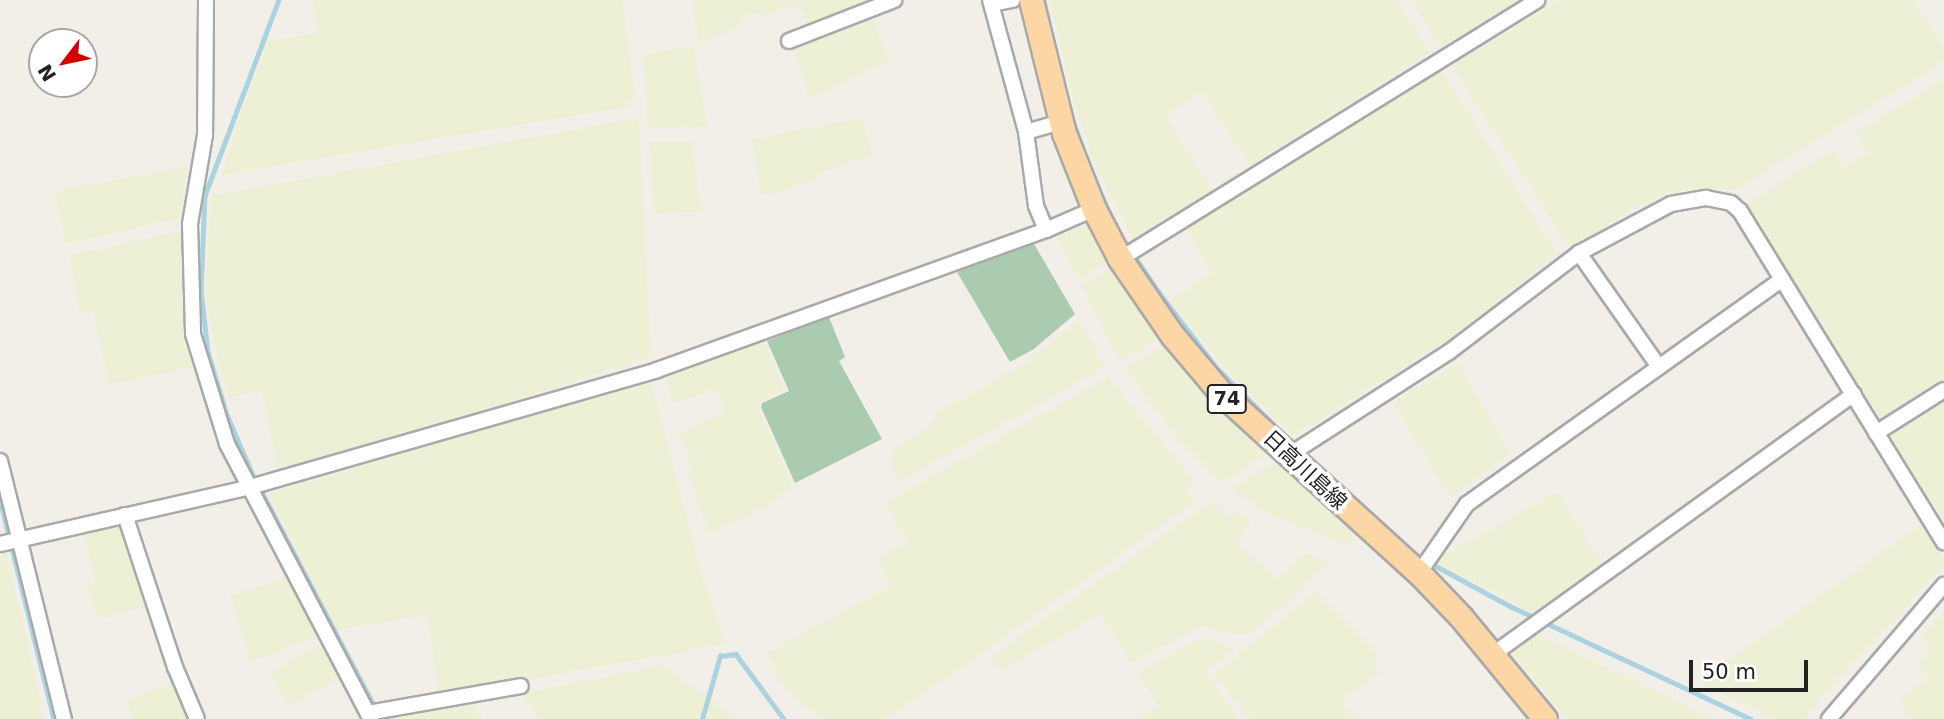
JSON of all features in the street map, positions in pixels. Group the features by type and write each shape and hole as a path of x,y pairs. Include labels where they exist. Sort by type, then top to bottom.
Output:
{"main road":[{"name":"日高川島線","path":"1031,0 1061,122 1094,209 1120,259 1173,336 1205,374 1289,455 1419,573 1545,719"}],"street":[{"path":"206,0 205,135 190,224 193,334 227,444 370,716 521,686"},
{"path":"789,41 894,0"},
{"path":"1013,0 991,2 1026,132 1036,206 1046,230"},
{"path":"1120,259 1537,0"},
{"path":"1026,132 1061,122"},
{"path":"1289,455 1448,352 1579,253 1671,204 1706,198 1731,203 1740,211 1944,542"},
{"path":"0,544 250,487 657,370 1046,230 1094,209"},
{"path":"1579,253 1659,367"},
{"path":"1419,573 1467,504 1782,279"},
{"path":"1876,433 1944,390"},
{"path":"1492,655 1854,394"},
{"path":"0,461 64,719"},
{"path":"125,515 175,667 197,719"},
{"path":"1829,719 1944,585"}],"green space":[{"path":"312,0 622,0 635,96 625,107 222,175 235,130 268,41 319,33"},
{"path":"692,0 795,0 797,4 762,16 760,12 740,18 742,25 699,44"},
{"path":"797,0 871,0 873,5 809,28"},
{"path":"1050,0 1397,0 1430,53 1250,166 1202,91 1165,115 1212,190 1133,239 1095,164 1072,94"},
{"path":"1411,0 1518,0 1441,47"},
{"path":"1559,0 1914,0 1944,48 1944,61 1735,190 1700,189 1668,193 1633,209 1570,248 1452,66"},
{"path":"872,14 888,61 810,100 792,44"},
{"path":"693,46 708,127 648,128 643,55"},
{"path":"1439,66 1557,254 1455,335 1293,436 1228,372 1170,300 1212,273 1185,228"},
{"path":"1944,79 1944,380 1881,420 1747,204 1833,149 1844,168 1868,154 1857,133"},
{"path":"639,118 651,356 477,413 281,470 277,466 262,391 230,397 219,365 205,293 211,196"},
{"path":"862,118 872,155 823,172 816,179 761,196 751,139"},
{"path":"649,141 692,142 701,212 654,213"},
{"path":"187,167 180,218 65,244 55,191"},
{"path":"1083,226 1089,227 1108,261 1080,280 1055,237"},
{"path":"183,231 185,325 194,367 109,384 93,310 80,313 70,255"},
{"path":"1034,244 1075,314 1034,349 1010,362 957,272"},
{"path":"1112,267 1158,336 1157,341 1119,361 1082,285"},
{"path":"829,317 845,357 839,361 882,439 795,483 761,407 762,403 789,391 767,341"},
{"path":"1081,321 1104,368 900,481 891,465 893,449 930,427 937,413 1028,362 1073,324"},
{"path":"763,341 785,390 757,404 792,485 773,503 710,534 687,471 693,469 680,432 726,413 716,389 672,404 667,375"},
{"path":"1164,347 1214,405 1265,452 1264,456 1226,481 1219,480 1177,437 1125,368"},
{"path":"1458,363 1511,453 1450,497 1394,405 1398,399"},
{"path":"1109,377 1193,480 1185,487 1196,501 944,680 884,719 823,719 794,697 777,675 767,653 891,586 877,561 908,541 887,507 888,501"},
{"path":"651,379 700,570 726,644 439,695 427,614 337,630 269,494"},
{"path":"1944,401 1944,521 1890,434"},
{"path":"1275,462 1356,533 1347,545 1267,513 1237,494 1235,487"},
{"path":"1558,492 1604,566 1534,613 1436,563 1440,557"},
{"path":"1212,501 1230,518 1236,512 1251,522 1236,542 1278,580 1306,553 1329,562 1251,634 1228,634 1211,627 1200,627 1130,663 1102,613 1003,669 998,668 991,657"},
{"path":"119,523 146,606 111,617 97,618 87,585 96,582 82,531"},
{"path":"1921,525 1944,560 1944,566 1841,675 1804,719 1777,719 1706,687 1699,681"},
{"path":"7,553 45,719 0,719 0,555"},
{"path":"288,577 317,636 250,662 230,596"},
{"path":"1316,592 1379,655 1372,664 1380,673 1341,701 1356,719 1250,719 1214,675"},
{"path":"1944,611 1944,719 1912,719 1899,699 1928,679 1916,662 1931,651 1921,636"},
{"path":"1535,633 1715,719 1568,719 1510,652"},
{"path":"1212,640 1235,650 1206,671 1238,719 1139,719 1158,705 1137,674 1195,641"},
{"path":"322,644 340,677 288,706 270,673"},
{"path":"662,665 737,719 540,719 520,694"},
{"path":"174,683 190,719 133,719 127,700"},
{"path":"472,703 482,717 480,719 387,719"}],"waterway":[{"path":"279,0 205,196 201,290 208,352 227,415 253,475 381,719"},
{"path":"1044,0 1049,25"},
{"path":"1071,115 1090,169"},
{"path":"1095,181 1118,232 1161,295 1216,367 1285,436"},
{"path":"0,499 54,719"},
{"path":"1412,553 1512,607 1751,719"},
{"path":"702,719 720,656 736,654 784,719"}]}
